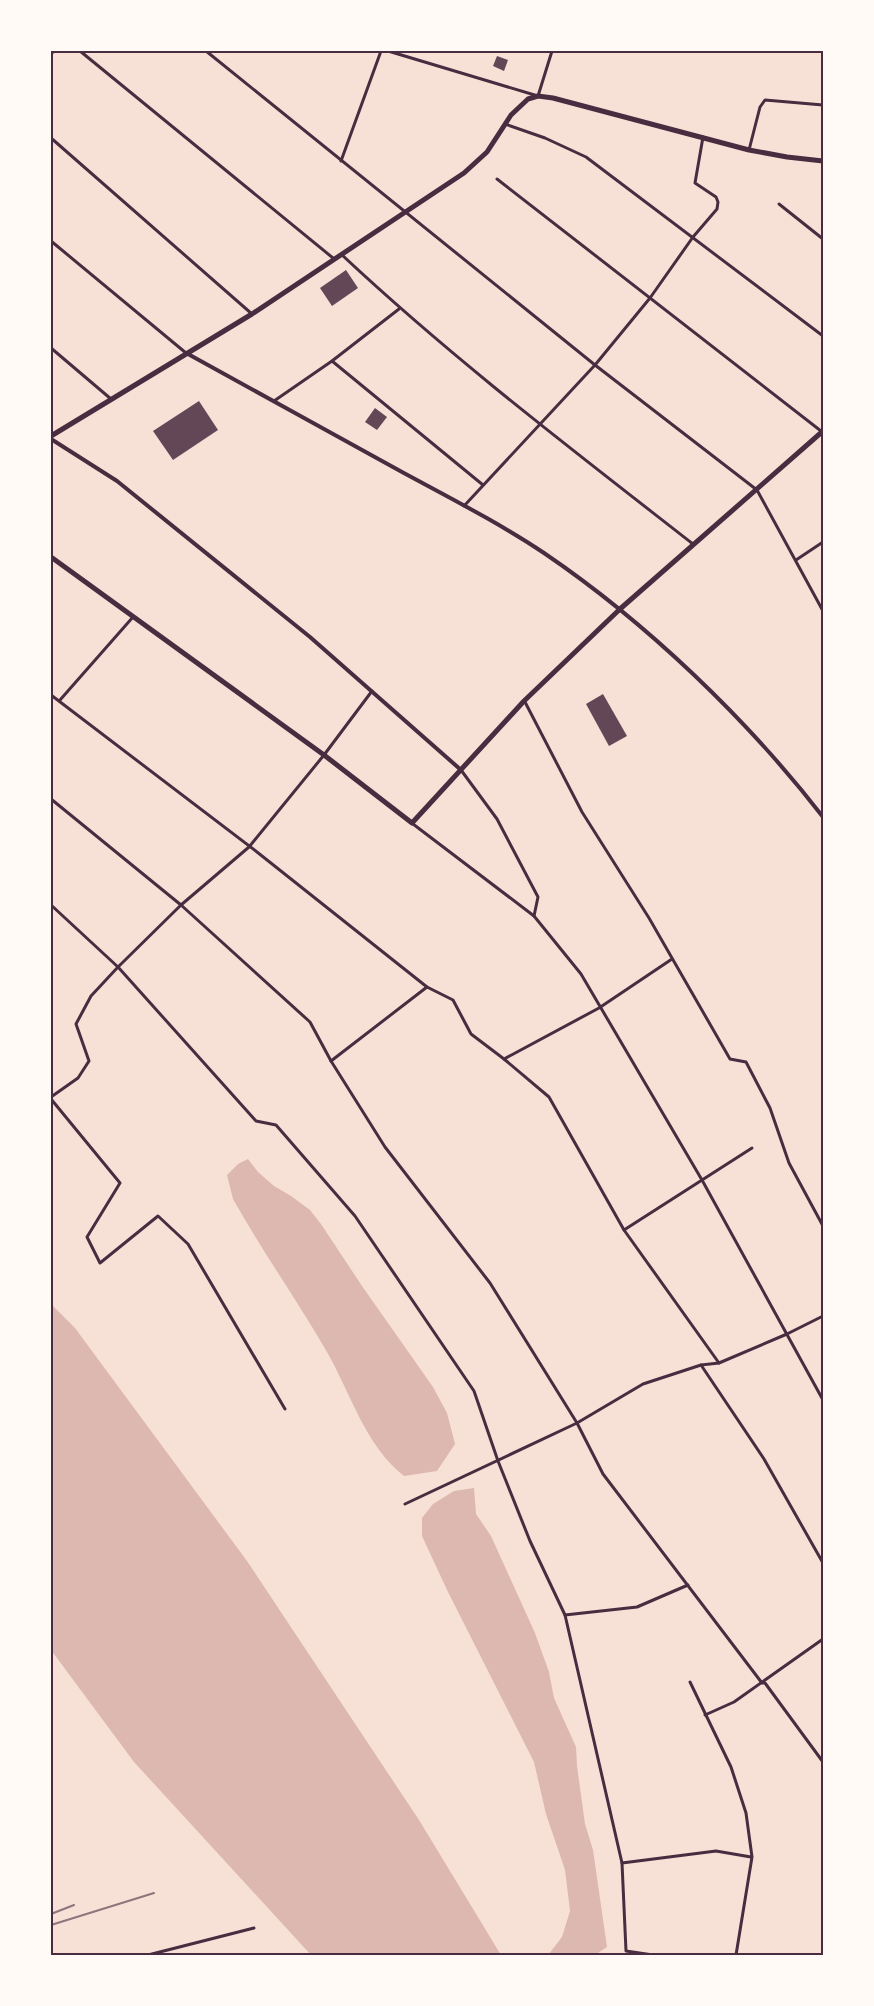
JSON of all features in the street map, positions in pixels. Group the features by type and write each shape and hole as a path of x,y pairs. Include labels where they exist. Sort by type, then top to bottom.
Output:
{"main road":[{"path":"51,438 252,314 464,173 487,152 511,115 528,99 538,96 554,98 749,150 787,157 823,160"},
{"path":"51,557 324,755 412,823 524,701 620,609 695,546 823,432"}],"street":[{"path":"80,51 333,258"},
{"path":"206,51 595,365 758,490 823,610"},
{"path":"341,161 381,51"},
{"path":"388,51 538,96 552,51"},
{"path":"749,150 760,106 765,100 823,105"},
{"path":"505,124 546,138 582,154 823,336"},
{"path":"464,506 595,365 650,298 693,237 717,209 716,197 695,183 703,137"},
{"path":"51,138 252,314"},
{"path":"496,179 823,432"},
{"path":"778,204 823,239"},
{"path":"51,241 188,354 543,552 620,609 721,701 794,780 823,817"},
{"path":"341,254 399,309 695,546"},
{"path":"274,401 332,361 399,309"},
{"path":"51,348 111,399"},
{"path":"332,361 483,485"},
{"path":"51,438 117,481 310,637 461,770 497,819 538,897 534,916"},
{"path":"796,560 823,542"},
{"path":"60,700 134,616"},
{"path":"285,1409 188,1244 158,1216 100,1263 87,1238 120,1183 51,1098 78,1078 88,1061 76,1024 91,996 181,905 249,847 324,755 372,691"},
{"path":"51,695 428,987 453,1000 471,1034 549,1097 624,1230 719,1363"},
{"path":"524,701 582,812 649,918 730,1059 747,1062 770,1108 789,1163 823,1226"},
{"path":"51,799 181,905 310,1022 331,1061 385,1147 490,1283 577,1423 603,1474 762,1683 765,1683 823,1762"},
{"path":"412,823 534,916 580,974 702,1180 823,1400"},
{"path":"51,905 118,967 256,1121 276,1125 355,1216 474,1391 498,1461 530,1541 565,1616 622,1863 626,1951 653,1955"},
{"path":"504,1059 599,1008 672,959"},
{"path":"331,1061 428,987"},
{"path":"624,1230 752,1148"},
{"path":"405,1504 577,1423 643,1384 701,1365 719,1363 823,1316"},
{"path":"701,1365 764,1459 823,1563"},
{"path":"565,1616 637,1607 688,1585"},
{"path":"705,1715 734,1702 823,1639"},
{"path":"690,1682 731,1767 746,1813 752,1857 736,1955"},
{"path":"622,1863 716,1851 752,1857"},
{"path":"148,1955 254,1928"}],"shaded area":[{"path":"248,1159 258,1172 274,1186 310,1210 433,1387 447,1413 455,1444 437,1471 404,1476 390,1463 369,1434 327,1352 233,1199 227,1175 238,1164"},
{"path":"51,1304 75,1328 247,1561 419,1820 501,1955 311,1955 134,1762 51,1650"},
{"path":"474,1488 476,1514 491,1536 535,1633 549,1672 554,1698 576,1747 585,1824 593,1850 607,1947 595,1955 548,1955 562,1937 570,1911 565,1870 546,1814 534,1762 422,1536 422,1518 433,1504 454,1491"}],"building":[{"path":"497,56 508,60 504,71 493,66"},
{"path":"346,270 358,288 332,306 320,288"},
{"path":"199,401 218,430 173,460 153,431"},
{"path":"375,408 387,417 377,430 365,422"},
{"path":"603,694 627,736 609,746 586,704"}],"railway":[{"path":"51,1925 154,1893"},
{"path":"51,1914 74,1905"}]}
